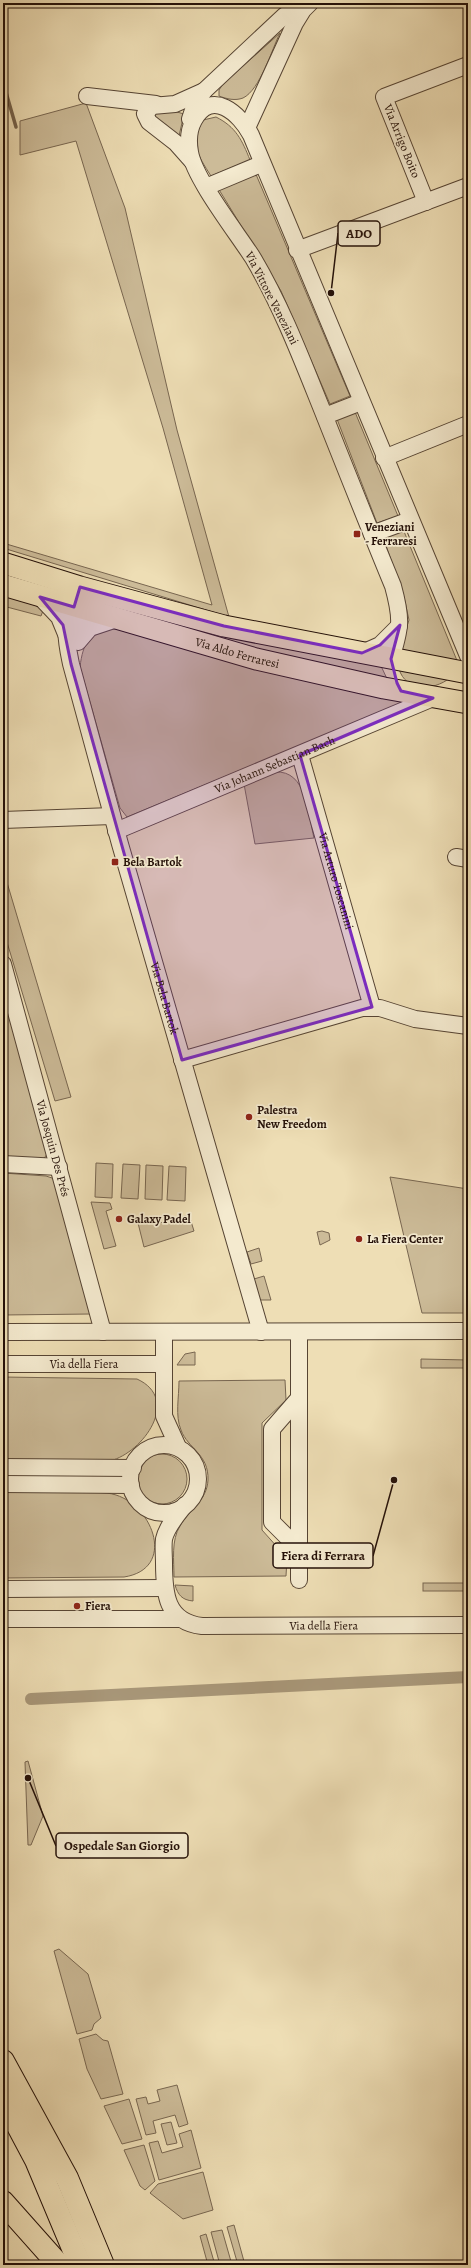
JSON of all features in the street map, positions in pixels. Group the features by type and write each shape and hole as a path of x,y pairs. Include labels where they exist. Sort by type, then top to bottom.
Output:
{"highway":[{"path":"3,2061 67,2178 103,2265"},
{"path":"3,2098 42,2176 80,2265"},
{"path":"3,2202 59,2265"}],"main road":[{"name":"Via Aldo Ferraresi","path":"3,562 77,597 117,619 256,659 401,691"},
{"name":"Via Aldo Ferraresi","path":"3,585 40,597 77,597 393,659"},
{"path":"393,659 466,663"},
{"name":"Via Vittore Veneziani","path":"393,659 394,676 401,691"},
{"path":"433,698 449,689 466,663"},
{"path":"401,691 433,698 468,703"}],"street":[{"path":"190,135 192,112 204,91 284,16 303,3"},
{"path":"247,128 295,23 303,10 310,3"},
{"name":"Via Arrigo Boito","path":"426,202 384,98 468,65"},
{"path":"87,96 156,104 175,104 204,91"},
{"path":"156,104 147,109 146,118 176,143 192,161"},
{"name":"Via Vittore Veneziani","path":"393,659 400,625 400,614 393,586 325,416 293,338 257,266 206,187 192,161 190,135 197,116 204,108 216,105 234,113 247,128 410,520 466,663"},
{"path":"206,187 261,164"},
{"path":"297,250 468,186"},
{"path":"325,416 361,402"},
{"path":"384,458 468,424"},
{"path":"372,534 410,520"},
{"name":"Via Bela Bartok","path":"40,597 59,617 73,636"},
{"name":"Via Bela Bartok","path":"77,597 80,618 73,636 71,664 114,823 261,1332"},
{"path":"73,636 99,624 117,619"},
{"path":"362,653 380,645 400,625"},
{"name":"Via Johann Sebastian Bach","path":"3,820 114,823 300,755 433,698"},
{"name":"Via Arturo Toscanini","path":"300,755 372,1007"},
{"name":"Via Josquin Des Prés","path":"3,964 103,1332"},
{"path":"182,1060 346,1011 372,1007 415,1019 468,1026"},
{"path":"3,1164 59,1167"},
{"path":"3,1332 164,1333 468,1331"},
{"path":"299,1332 299,1580"},
{"path":"164,1333 164,1416 178,1447 191,1459 197,1481 193,1494 172,1521 164,1538 164,1588 170,1606 181,1619"},
{"name":"Via della Fiera","path":"3,1364 164,1364"},
{"path":"299,1398 272,1429 272,1522 299,1549"},
{"path":"147,1450 164,1416"},
{"path":"164,1538 132,1492 131,1485 133,1468 140,1455 147,1450 163,1444 178,1447"},
{"path":"3,1467 133,1468"},
{"path":"3,1484 131,1485"},
{"path":"143,1506 162,1513 179,1509 185,1505"},
{"path":"3,1589 164,1588"},
{"name":"Via della Fiera","path":"3,1619 181,1619 191,1624 202,1626 468,1625"}],"highlighted area":[{"path":"80,587 224,626 362,653 380,645 400,625 391,659 397,683 401,691 433,698 300,755 372,1007 182,1060 71,664 63,625 40,597 74,607"}],"shaded area":[{"path":"280,33 260,78 249,94 243,98 237,99 228,99 219,96 219,90 223,84"},
{"path":"86,103 125,208 177,430 229,617 3,548 3,543 212,605 163,428 76,141 20,155 20,121"},
{"path":"160,107 184,114 179,136 154,117"},
{"path":"216,117 229,125 238,135 250,160 211,176 199,155 196,142 199,128 203,120"},
{"path":"255,172 350,396 330,404 281,291 218,188"},
{"path":"355,412 398,516 377,523 337,419"},
{"path":"403,529 458,663 398,654 409,620 404,597 383,537"},
{"path":"3,595 44,608 41,616 3,606"},
{"path":"102,597 381,666 389,683 163,628"},
{"path":"114,628 401,699 401,704 127,817 120,808 80,667 85,645 89,640 93,636 105,630"},
{"path":"399,669 450,678 436,685 421,687 408,682 403,677"},
{"path":"275,772 286,773 294,778 300,786 307,806 314,838 255,844 244,784"},
{"path":"3,869 71,1097 55,1101 3,929"},
{"path":"3,990 47,1154 43,1160 3,1159"},
{"path":"96,1163 113,1164 112,1198 95,1197"},
{"path":"123,1164 140,1165 138,1199 121,1198"},
{"path":"146,1165 163,1166 162,1200 145,1199"},
{"path":"169,1166 186,1167 185,1201 167,1200"},
{"path":"3,1173 46,1176 55,1179 91,1314 3,1315"},
{"path":"390,1177 468,1189 468,1313 422,1313"},
{"path":"91,1202 110,1203 112,1209 106,1211 116,1246 104,1249"},
{"path":"189,1215 194,1231 144,1247 138,1223 155,1219 156,1224"},
{"path":"322,1231 329,1233 330,1240 320,1245 317,1232"},
{"path":"259,1248 262,1261 251,1264 247,1252"},
{"path":"264,1276 271,1300 260,1300 254,1279"},
{"path":"195,1352 195,1365 177,1365 185,1354"},
{"path":"421,1359 468,1360 468,1368 421,1368"},
{"path":"3,1377 137,1379 150,1388 156,1399 157,1411 153,1424 135,1447 123,1456 110,1461 3,1461"},
{"path":"285,1380 286,1400 262,1423 262,1530 287,1558 286,1576 174,1577 174,1544 177,1532 184,1520 204,1494 208,1480 207,1471 202,1458 184,1437 179,1425 179,1381"},
{"path":"162,1454 171,1456 182,1465 187,1479 185,1488 176,1499 162,1504 153,1502 142,1493 137,1479 139,1470 148,1459"},
{"path":"3,1474 123,1474 123,1480 3,1479"},
{"path":"3,1491 96,1492 116,1495 129,1502 141,1512 149,1524 154,1538 154,1551 150,1562 140,1572 124,1577 3,1578"},
{"path":"423,1583 468,1583 468,1591 423,1591"},
{"path":"175,1585 193,1586 193,1601 181,1596"},
{"path":"28,1761 43,1816 31,1845 28,1845 25,1762"},
{"path":"59,1949 88,1974 101,2018 94,2024 92,2030 77,2034 54,1951"},
{"path":"96,2034 103,2040 108,2041 123,2094 101,2099 87,2069 79,2039"},
{"path":"177,2085 188,2124 179,2127 175,2115 153,2121 156,2133 146,2135 136,2099 146,2097 148,2104 160,2101 157,2090"},
{"path":"129,2099 142,2139 122,2144 104,2106"},
{"path":"171,2122 177,2143 167,2145 161,2124"},
{"path":"191,2130 201,2168 159,2180 149,2143 158,2141 162,2153 183,2147 179,2134"},
{"path":"144,2145 155,2181 145,2190 140,2186 124,2150"},
{"path":"203,2172 213,2210 183,2219 150,2193 158,2184"},
{"path":"234,2225 245,2265 238,2265 227,2227"},
{"path":"222,2230 232,2265 220,2265 211,2232"},
{"path":"206,2234 215,2265 208,2265 200,2236"}],"waterway":[{"path":"3,82 16,127"},
{"path":"31,1699 468,1677"}],"place":[{"name":"ADO","path":"331,293"},
{"name":"Veneziani - Ferraresi","path":"357,534"},
{"name":"Bela Bartok","path":"115,862"},
{"name":"Palestra New Freedom","path":"249,1117"},
{"name":"Galaxy Padel","path":"119,1219"},
{"name":"La Fiera Center","path":"359,1239"},
{"name":"Fiera di Ferrara","path":"394,1480"},
{"name":"Fiera","path":"77,1606"},
{"name":"Ospedale San Giorgio","path":"28,1778"}]}
